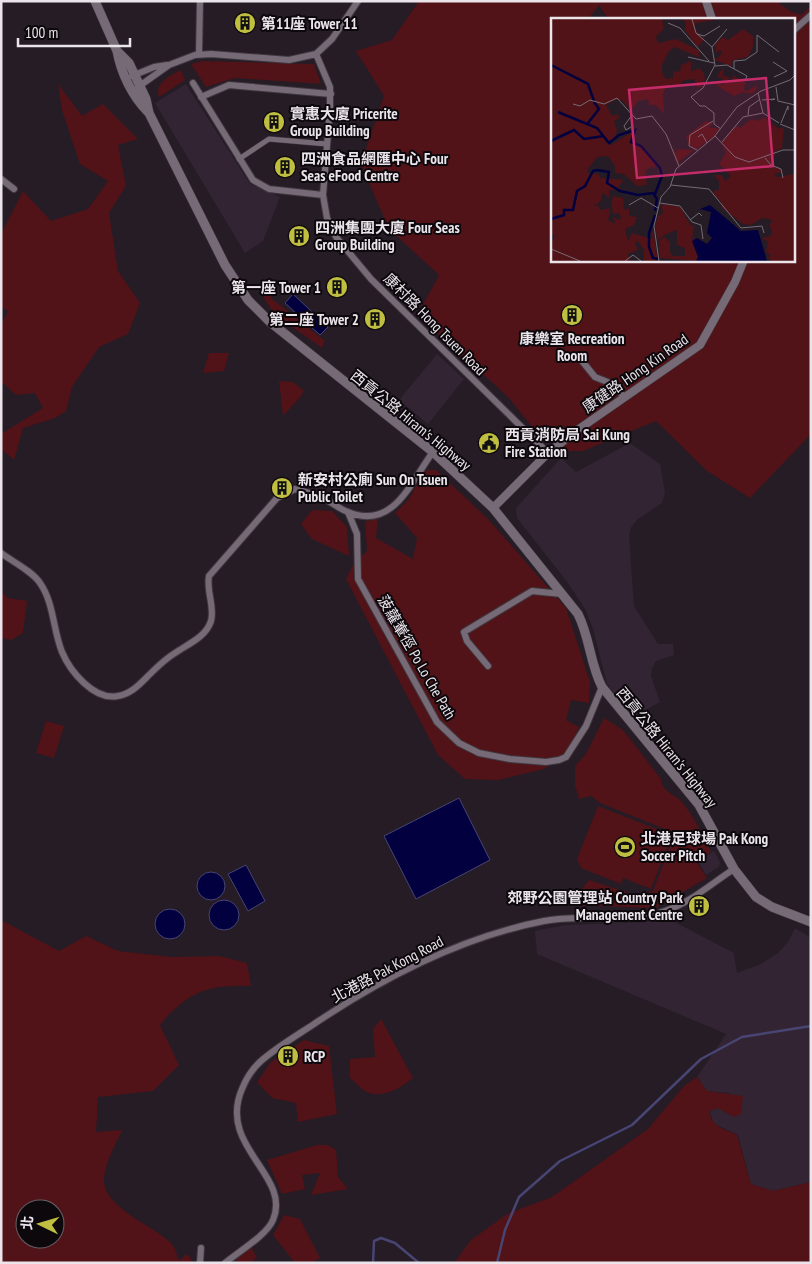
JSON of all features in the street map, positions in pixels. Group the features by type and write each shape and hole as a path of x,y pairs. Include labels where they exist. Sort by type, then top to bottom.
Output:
{"main road":[{"name":"西貢公路 Hiram's Highway","path":"95,1 117,51 128,63 130,77 146,100 149,113 225,265 248,300 277,328 433,452 492,508 578,614 584,627 593,667 602,688 699,805 734,869 756,897 772,907 811,922"}],"street":[{"path":"199,54 200,1"},
{"path":"130,77 154,67 169,65 199,54 290,60 316,54 332,39 358,1"},
{"path":"706,1 712,18"},
{"path":"794,30 811,15"},
{"name":"康村路 Hong Tsuen Road","path":"316,54 328,81 331,94 323,195 328,218 342,246 377,284 548,453"},
{"path":"136,88 169,65"},
{"path":"193,83 253,180 269,189 323,195"},
{"path":"202,97 229,85 331,94"},
{"path":"239,159 269,139 327,144"},
{"path":"1,180 14,190"},
{"name":"康健路 Hong Kin Road","path":"492,508 548,453 576,431 700,345 735,282 744,261"},
{"path":"582,361 595,377 615,385 624,398"},
{"path":"1,553 40,581 48,598 62,653 73,670 85,684 95,691 106,696 117,697 130,692 160,664 199,638 206,630 212,618 207,588 209,576 277,498 295,489 325,499 348,512 365,516 379,514 390,510 400,502 433,452"},
{"name":"菠蘿輋徑 Po Lo Che Path","path":"348,512 357,534 358,579 437,722 459,743 479,752 510,759 546,762 559,760 566,757 586,726 602,688"},
{"path":"488,666 464,636 466,629 483,622 506,605 532,591 562,594"},
{"name":"北港路 Pak Kong Road","path":"225,1263 234,1260 268,1228 276,1210 277,1198 274,1189 244,1143 237,1116 237,1105 243,1087 253,1070 268,1056 355,997 437,955 511,928 551,919 634,916 661,913 677,906 734,869"},
{"path":"200,1263 201,1248"}],"shaded area":[{"path":"419,1 776,1 790,11 801,15 811,6 811,434 750,498 707,471 656,421 583,451 564,451 533,428 510,399 417,316 439,275 389,229 361,164 384,96 356,51 392,40"},
{"path":"203,61 314,64 321,84 235,78 206,87 191,64"},
{"path":"181,70 185,80 159,97 159,88 164,80"},
{"path":"58,84 82,116 103,104 138,139 118,145 126,186 109,213 118,271 140,303 128,334 99,347 72,387 66,411 55,418 23,428 14,460 1,449 1,434 43,408 35,393 16,395 3,383 1,384 1,325 8,311 1,307 1,234 23,191 51,221 88,209 108,181 80,164 62,110"},
{"path":"186,84 250,184 280,197 263,241 245,253 155,103"},
{"path":"272,286 271,298 325,341 322,348 274,314 261,293"},
{"path":"293,294 328,327 320,335 285,303"},
{"path":"209,353 229,353 224,371 203,373"},
{"path":"437,354 464,379 428,424 399,400"},
{"path":"279,381 293,382 303,390 302,395 283,416"},
{"path":"630,443 660,464 665,493 662,503 638,519 631,527 629,536 634,606 658,644 673,644 674,655 656,661 652,668 651,676 660,702 632,718 607,684 593,629 585,609 568,583 517,518 516,508 561,458 576,472"},
{"path":"436,470 488,519 566,608 590,682 589,703 571,700 566,720 579,727 570,749 544,769 498,780 465,779 438,755 346,579 353,565 367,551 365,522 378,518 376,538 413,559 417,538 395,513 409,499 423,472"},
{"path":"312,510 332,511 347,527 349,556 312,539 301,524"},
{"path":"1,591 8,598 27,601 23,633 11,640 1,638"},
{"path":"604,718 623,730 661,779 663,787 681,801 690,812 711,852 696,861 707,878 655,908 569,905 589,880 638,896 653,891 675,833 600,803 591,796 579,799 575,785 575,766 586,754"},
{"path":"46,721 64,726 54,758 36,753"},
{"path":"459,798 490,860 416,899 384,836"},
{"name":"北港足球場 Pak Kong Soccer Pitch","path":"598,806 672,835 651,889 623,878 621,884 581,868 577,859"},
{"path":"714,851 720,862 719,867 706,875 698,861"},
{"path":"246,865 265,901 248,911 228,874"},
{"path":"211,872 221,876 225,886 221,896 211,900 201,896 197,886 201,876"},
{"path":"224,900 235,904 239,915 235,926 224,930 213,926 209,915 213,904"},
{"path":"170,909 180,914 185,924 180,934 170,939 160,934 155,924 160,914"},
{"path":"667,918 734,953 737,973 761,964 778,953 788,942 795,928 811,938 811,1182 773,1191 751,1184 738,1135 713,1123 710,1111 718,1108 734,1117 729,1093 707,1091 697,1077 726,1034 537,954 535,931 565,925 645,922"},
{"path":"1,920 59,951 86,936 118,951 171,957 219,956 247,963 251,986 223,987 200,992 180,1005 160,1025 179,1065 153,1091 98,1097 96,1132 122,1130 105,1171 105,1188 119,1206 171,1243 179,1261 186,1254 191,1258 192,1263 1,1263"},
{"path":"381,1019 413,1078 391,1092 378,1094 365,1091 350,1078 350,1059 375,1057 373,1029"},
{"path":"304,1040 329,1046 337,1114 298,1122 296,1103 272,1098 257,1082 271,1062"},
{"path":"697,1077 707,1091 743,1096 741,1114 734,1117 718,1108 710,1111 710,1116 715,1124 737,1135 751,1184 773,1191 811,1182 811,1263 454,1263 471,1240 507,1214 552,1197 648,1129 684,1086"},
{"path":"317,1145 328,1145 336,1150 338,1177 348,1189 311,1195 320,1173 302,1175 305,1189 282,1194 267,1160"},
{"path":"284,1215 300,1219 320,1258 311,1263 295,1263 273,1235"},
{"path":"250,1244 257,1258 253,1260 255,1263 238,1263 235,1256"}],"waterway":[{"path":"497,1263 505,1230 519,1197 560,1161 632,1125 701,1059 742,1037 811,1026"},
{"path":"373,1263 374,1241 381,1238 395,1243 419,1263"}],"place":[{"name":"第11座 Tower 11","path":"245,23"},
{"name":"實惠大廈 Pricerite Group Building","path":"274,122"},
{"name":"四洲食品網匯中心 Four Seas eFood Centre","path":"285,167"},
{"name":"四洲集團大廈 Four Seas Group Building","path":"299,236"},
{"name":"第一座 Tower 1","path":"337,287"},
{"name":"康樂室 Recreation Room","path":"572,315"},
{"name":"第二座 Tower 2","path":"375,319"},
{"name":"西貢消防局 Sai Kung Fire Station","path":"489,443"},
{"name":"新安村公廁 Sun On Tsuen Public Toilet","path":"282,488"},
{"name":"北港足球場 Pak Kong Soccer Pitch","path":"625,847"},
{"name":"郊野公園管理站 Country Park Management Centre","path":"699,906"},
{"name":"RCP","path":"288,1056"}]}
